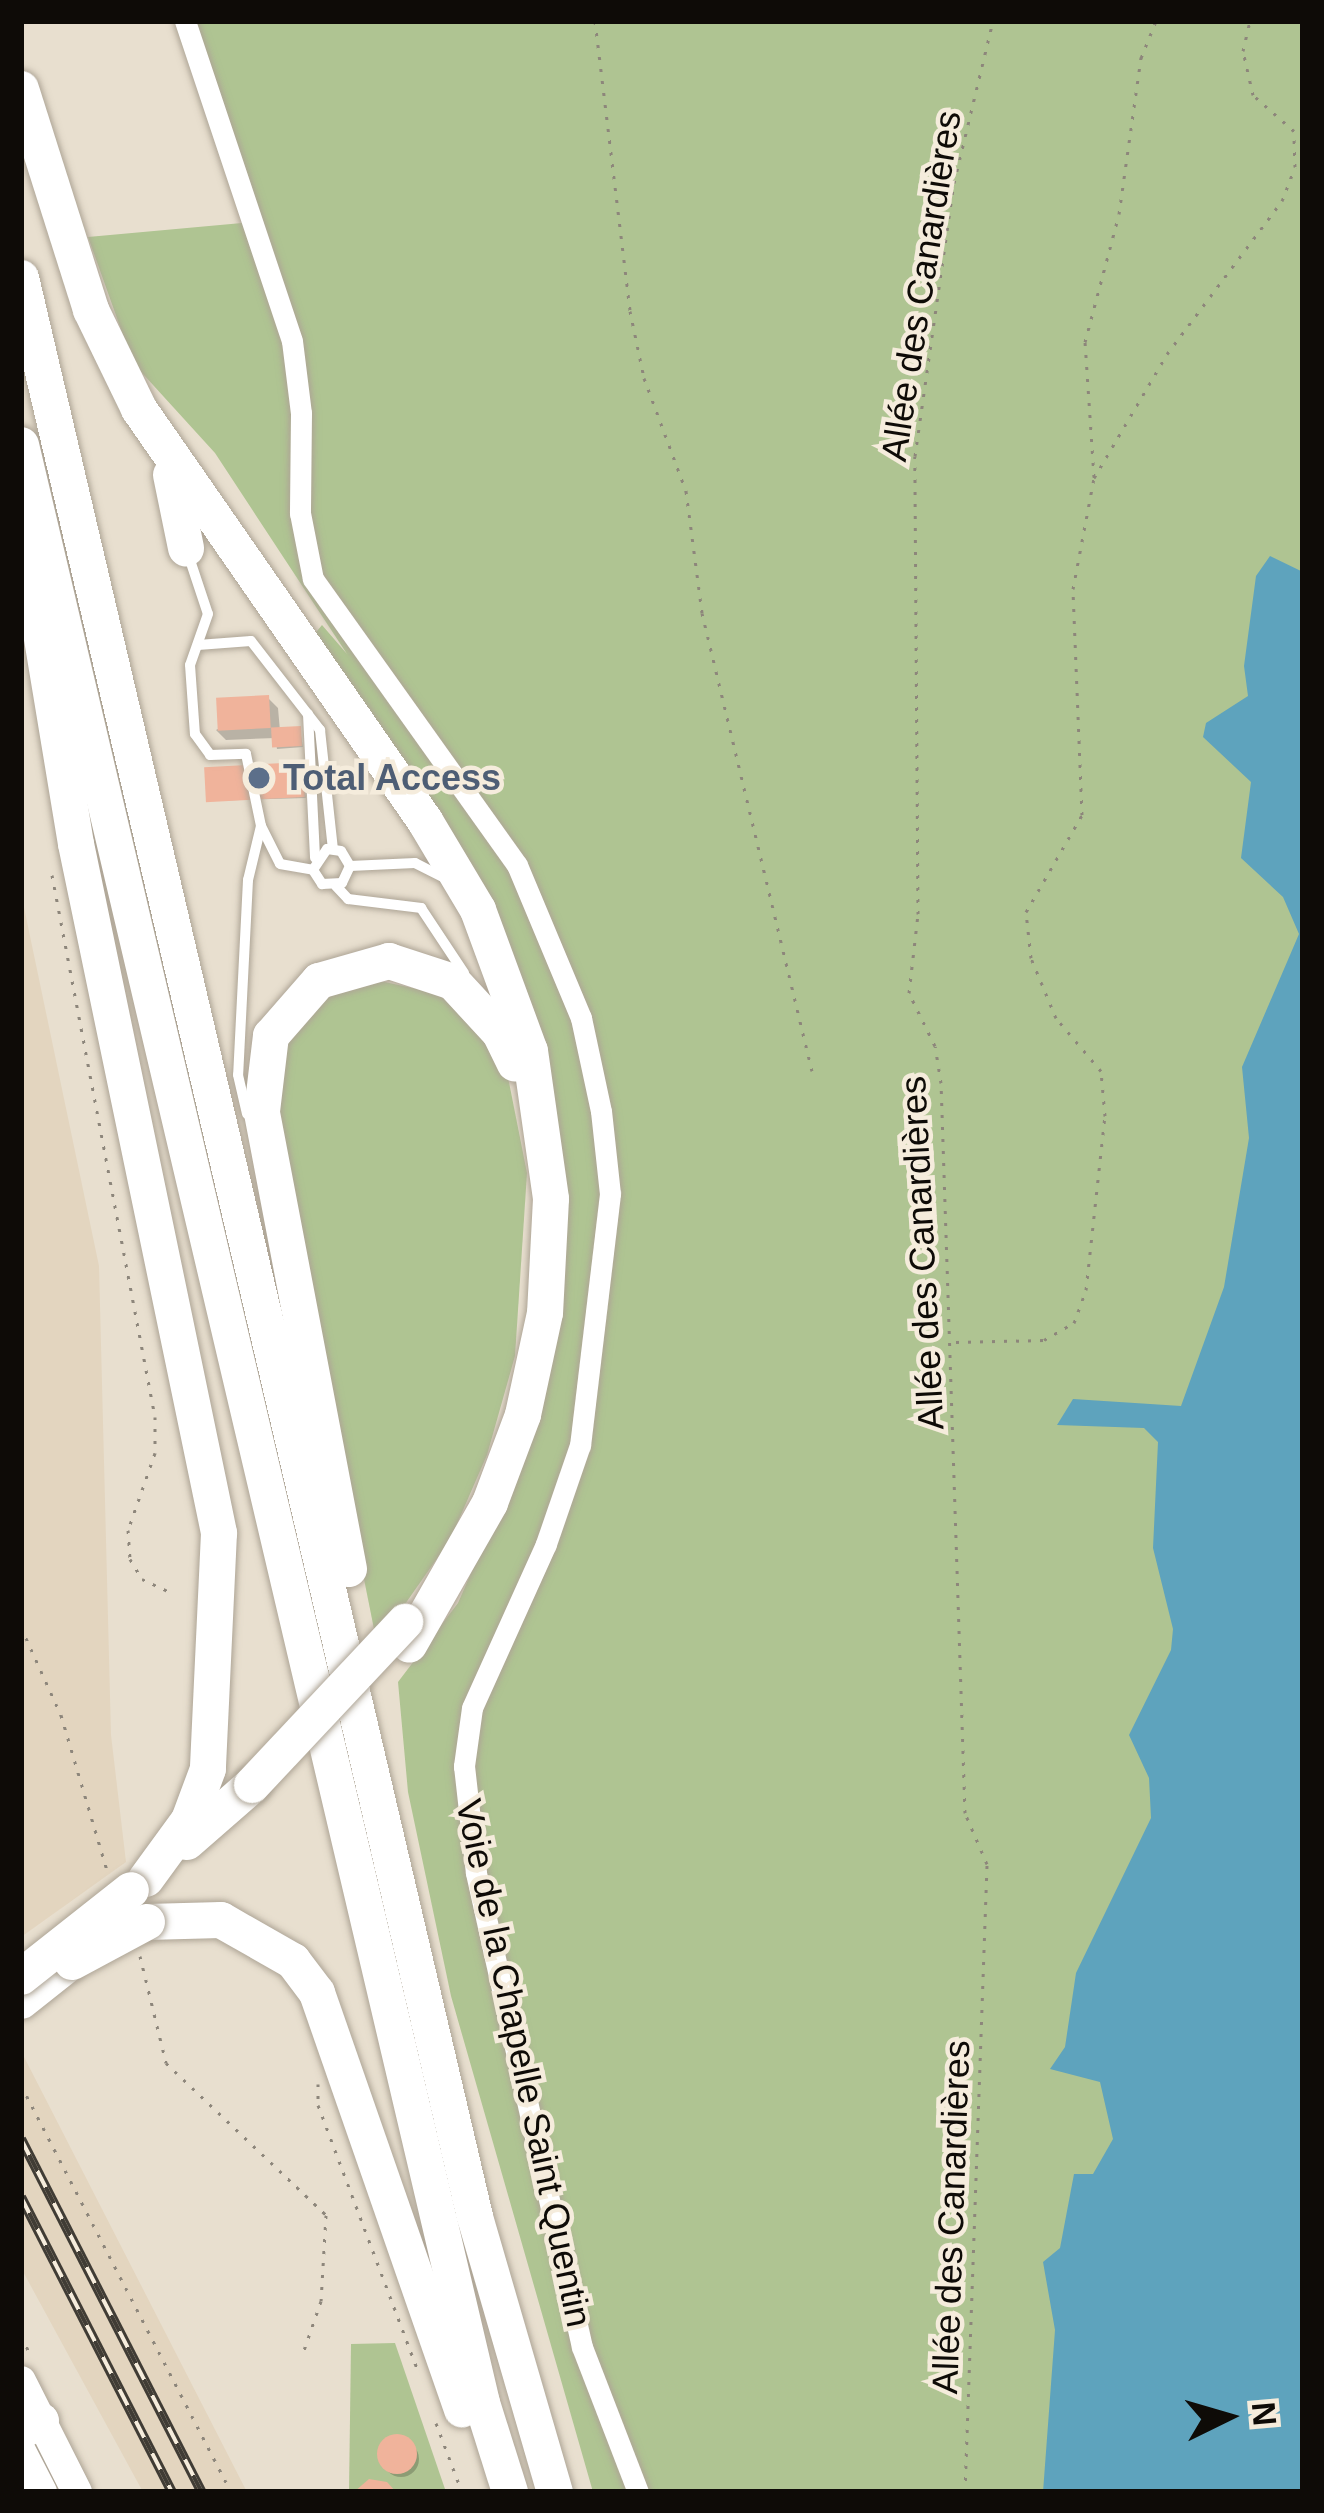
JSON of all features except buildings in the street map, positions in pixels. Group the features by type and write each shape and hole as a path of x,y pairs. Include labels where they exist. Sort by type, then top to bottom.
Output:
{"main road":[{"path":"21,89 91,310 165,450 425,821 478,910 530,1051 543,1115 551,1199 545,1313 523,1415 490,1503 407,1634 254,1795 21,2001"},
{"path":"21,278 475,2217 555,2492"},
{"path":"21,445 482,2403 510,2492"},
{"path":"165,450 186,548"},
{"path":"21,1977 135,1905 189,1820 208,1769 219,1533 27,571 23,548 38,517"},
{"path":"345,1654 358,1617 291,1265 261,1074 271,1036 291,1005 352,965 388,962 429,969 476,1001 516,1066 531,1134 529,1306 508,1407 480,1490 407,1634"},
{"path":"135,1905 221,1920 293,1961 317,1993 491,2492"},
{"path":"21,2381 26,2427 42,2492"},
{"path":"26,2427 77,2492"}],"street":[{"name":"Voie de la Chapelle Saint Quentin","path":"185,21 292,341 302,413 300,513 313,579 517,865 581,1018 601,1111 610,1194 580,1444 546,1544 472,1708 464,1766 476,1873 582,2347 638,2492"}],"lane":[{"path":"186,548 208,614 190,665 195,734 210,755 247,754 261,826 280,864 314,865 333,849"},
{"path":"198,645 251,641 308,711 325,746 333,849 350,866 415,862 438,872 478,910"},
{"path":"308,711 314,865 322,884 336,886 348,899 421,908 476,1001"},
{"path":"261,826 248,880 238,1075 264,1192 291,1265"},
{"path":"336,886 350,866"}],"path":[{"path":"595,21 630,311 644,379 686,491 702,613 812,1071"},
{"name":"Allée des Canardières","path":"965,2492 987,1864 965,1813 954,1342 941,1082 934,1046 909,993 918,914 915,456 954,183 994,21"},
{"path":"954,1342 1044,1340 1074,1323 1086,1290 1105,1116 1101,1071 1056,1018 1031,958 1025,912 1082,815 1072,589 1094,478 1085,342 1119,214 1141,58 1156,21"},
{"path":"1094,478 1167,353 1282,201 1295,167 1294,131 1253,95 1243,51 1250,21"},
{"path":"49,853 155,1418 155,1453 128,1529 130,1559 142,1580 170,1592"},
{"path":"21,1628 61,1715 135,1905 166,2063 326,2215 321,2300 303,2353"},
{"path":"328,2067 318,2105 423,2386"},
{"path":"21,2085 231,2492"},
{"path":"430,2407 462,2492"}],"shaded area":[{"path":"21,893 99,1266 111,1735 126,1862 21,1937"},
{"path":"21,2051 247,2492 143,2492 21,2268"}],"green space":[{"path":"182,21 1303,21 1303,2492 593,2492 451,1996 408,1792 398,1682 458,1603 538,1420 530,1024 308,642 322,625 347,654 215,453 133,363 88,237 253,222"},
{"path":"376,980 435,993 473,1018 504,1057 527,1173 515,1356 487,1455 450,1540 377,1644 273,1125 290,1032 320,1000"},
{"path":"395,2343 446,2492 349,2492 351,2344"}],"water":[{"path":"1270,556 1303,572 1303,2492 1043,2492 1055,2330 1043,2262 1060,2248 1074,2174 1093,2174 1113,2139 1100,2082 1050,2069 1065,2047 1076,1973 1151,1818 1149,1778 1129,1735 1171,1650 1173,1629 1153,1548 1158,1442 1144,1428 1057,1425 1073,1399 1181,1406 1224,1287 1249,1138 1242,1067 1299,934 1283,897 1241,858 1251,782 1203,737 1206,723 1248,696 1244,666 1256,576"}],"railway":[{"path":"21,2139 202,2492"},
{"path":"21,2197 172,2492"}],"place":[{"name":"Total Access","path":"259,778"}]}
